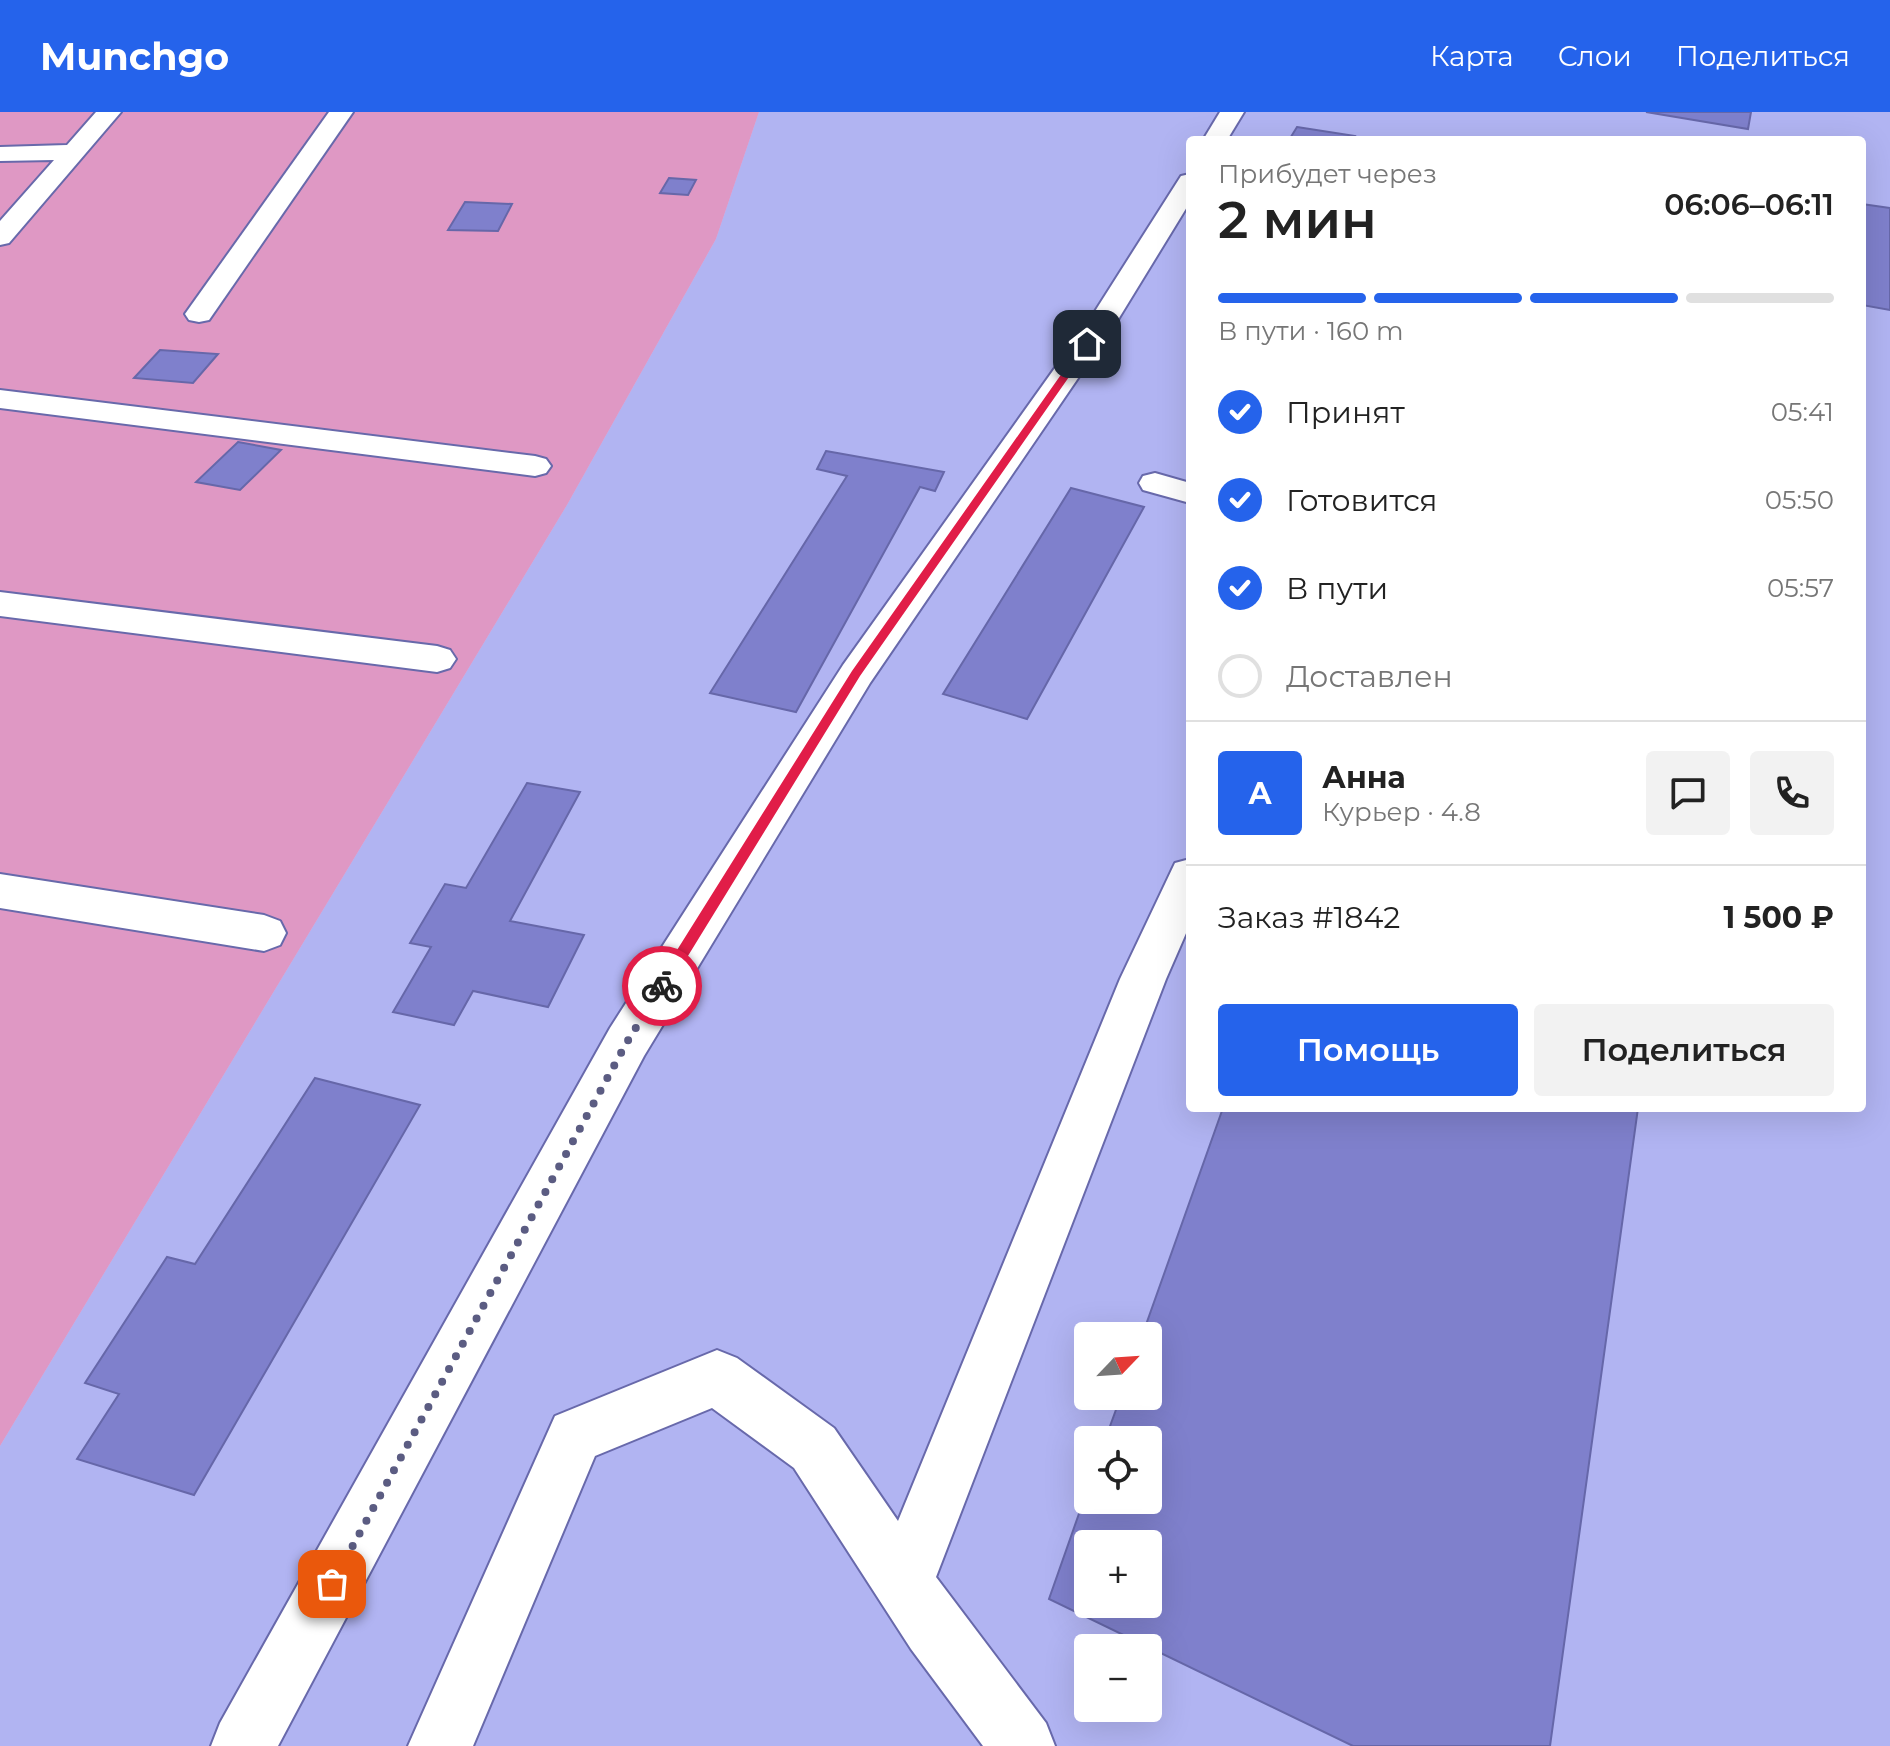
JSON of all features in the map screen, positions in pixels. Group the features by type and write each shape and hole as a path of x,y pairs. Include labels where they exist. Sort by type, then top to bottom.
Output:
{"street":[{"path":"0,237 109,112"},
{"path":"199,314 341,112"},
{"path":"1217,136 1232,112"},
{"path":"0,154 73,152"},
{"path":"243,1746 627,1042 856,674 1105,318 1186,187"},
{"path":"0,399 535,466"},
{"path":"1155,483 1186,492"},
{"path":"0,604 437,659"},
{"path":"903,1583 1143,979 1186,884"},
{"path":"0,891 264,933"},
{"path":"440,1746 575,1436 717,1378 814,1448 903,1583 1023,1746"}],"shaded area":[{"path":"0,112 759,112 716,239 567,505 0,1446"},
{"path":"759,112 1890,112 1890,1746 0,1746 0,1446 567,505 716,239"}],"building":[{"path":"1646,112 1751,112 1748,129"},
{"path":"1297,127 1355,136 1291,136"},
{"path":"669,178 696,180 688,195 660,193"},
{"path":"465,202 512,204 498,231 448,230"},
{"path":"1866,205 1890,208 1890,310 1866,306"},
{"path":"160,350 218,354 193,383 134,378"},
{"path":"238,442 281,450 240,490 196,482"},
{"path":"826,451 944,472 935,491 920,487 796,712 710,693 847,476 817,469"},
{"path":"1071,488 1144,507 1027,719 943,694"},
{"path":"527,783 580,792 510,921 584,935 548,1007 473,991 454,1025 393,1012 431,947 410,943 445,884 466,888"},
{"path":"315,1078 420,1105 194,1495 77,1459 119,1394 85,1383 167,1257 195,1264"},
{"path":"1222,1112 1637,1112 1550,1746 1353,1746 1162,1654 1162,1634 1121,1634 1088,1618 1162,1618 1162,1530 1074,1530 1074,1611 1049,1599 1079,1514 1162,1514 1162,1426 1110,1426 1116,1410 1162,1410 1162,1322 1147,1322"}],"way so far":[{"path":"332,1584 627,1042 662,986"}],"route":[{"path":"662,986 856,674 1087,344"}]}
